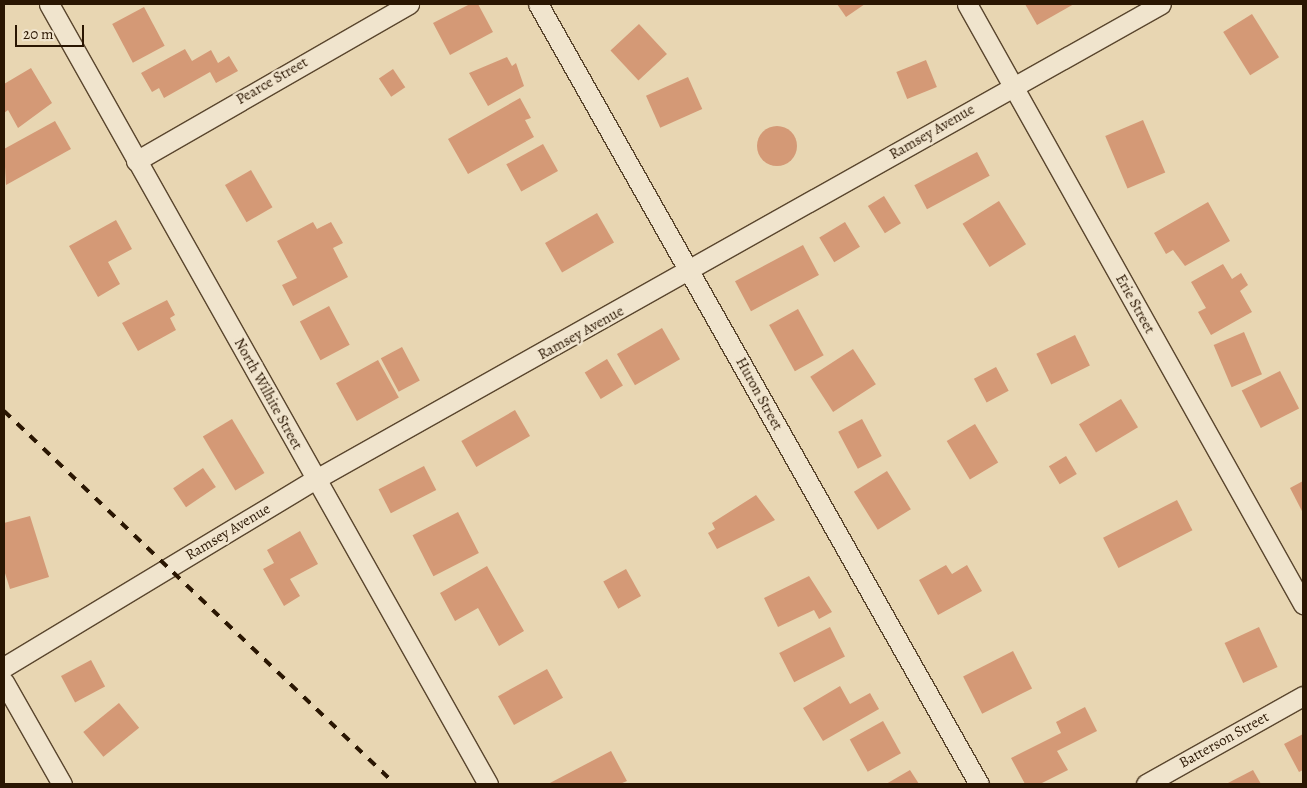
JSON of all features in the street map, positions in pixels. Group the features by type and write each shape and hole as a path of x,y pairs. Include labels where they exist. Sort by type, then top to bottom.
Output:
{"street":[{"name":"North Wilhite Street","path":"49,4 488,784"},
{"name":"Pearce Street","path":"136,161 409,4"},
{"name":"Huron Street","path":"538,4 979,784"},
{"name":"Erie Street","path":"967,4 1303,604"},
{"name":"Ramsey Avenue","path":"4,667 316,479 691,272 1013,86 1161,4"},
{"path":"4,682 62,784"},
{"name":"Batterson Street","path":"1146,784 1303,696"}],"building":[{"path":"470,4 478,4 493,32 450,55 433,23"},
{"path":"837,4 865,4 846,17"},
{"path":"1025,4 1074,4 1037,25"},
{"path":"144,7 165,46 133,63 112,24"},
{"path":"1252,14 1279,57 1250,75 1223,32"},
{"path":"639,24 667,54 638,81 610,51"},
{"path":"185,49 192,61 211,50 218,63 229,56 238,71 216,83 210,72 164,98 159,88 152,92 141,73"},
{"path":"507,57 512,66 516,63 524,86 488,106 469,73"},
{"path":"926,60 937,87 907,99 896,72"},
{"path":"31,68 52,103 18,128 8,110 4,113 4,84"},
{"path":"393,69 405,87 391,97 379,79"},
{"path":"688,77 702,109 660,128 646,96"},
{"path":"520,98 531,118 525,120 534,137 468,174 448,139"},
{"path":"1143,120 1165,172 1128,188 1105,136"},
{"path":"55,121 71,149 6,185 4,149"},
{"path":"781,126 788,129 794,135 797,146 796,154 788,163 781,166 773,166 766,163 758,154 757,142 760,135 769,127"},
{"path":"543,144 558,171 521,191 506,164"},
{"path":"977,152 990,176 927,209 914,185"},
{"path":"251,170 272,207 247,222 225,185"},
{"path":"884,196 901,223 885,233 868,206"},
{"path":"999,201 1026,244 990,267 963,224"},
{"path":"1208,202 1230,241 1185,266 1173,250 1166,254 1154,233"},
{"path":"597,213 614,242 562,272 545,243"},
{"path":"116,220 132,249 108,262 120,284 98,297 69,246"},
{"path":"313,222 317,229 331,222 343,243 333,248 348,277 293,306 282,285 297,278 277,241"},
{"path":"845,222 860,247 834,262 819,237"},
{"path":"803,245 819,275 751,311 735,281"},
{"path":"1223,264 1232,279 1241,273 1248,285 1240,291 1252,312 1211,335 1198,312 1206,308 1191,282"},
{"path":"167,300 175,315 170,318 176,330 138,351 122,323"},
{"path":"329,306 350,345 321,360 300,321"},
{"path":"798,309 824,355 795,371 769,325"},
{"path":"662,328 680,359 635,385 617,354"},
{"path":"1244,332 1262,374 1232,387 1214,345"},
{"path":"1075,335 1090,366 1051,384 1036,354"},
{"path":"402,347 420,381 399,392 381,358"},
{"path":"853,349 876,384 833,412 810,377"},
{"path":"607,359 623,386 601,399 585,372"},
{"path":"378,360 399,398 357,421 336,383"},
{"path":"996,367 1009,391 987,403 974,379"},
{"path":"1280,371 1299,408 1261,428 1242,391"},
{"path":"1121,399 1138,427 1096,453 1079,424"},
{"path":"515,410 530,436 476,467 461,441"},
{"path":"232,419 264,473 235,491 203,437"},
{"path":"862,419 882,456 858,469 838,432"},
{"path":"975,424 998,463 970,480 947,441"},
{"path":"1066,456 1077,474 1060,484 1049,466"},
{"path":"424,466 436,490 391,513 379,489"},
{"path":"203,468 216,487 186,507 173,488"},
{"path":"887,471 911,509 878,530 854,492"},
{"path":"1303,481 1303,513 1290,488"},
{"path":"756,495 775,520 717,549 708,533 715,529 712,523"},
{"path":"1177,500 1192,530 1118,568 1103,538"},
{"path":"458,512 479,553 433,576 413,535"},
{"path":"30,516 49,577 10,589 4,570 4,523"},
{"path":"300,531 318,564 290,579 300,596 284,606 263,569 274,563 267,550"},
{"path":"946,565 952,574 967,565 982,591 938,615 919,580"},
{"path":"487,566 524,631 499,646 478,608 455,621 440,593"},
{"path":"626,569 641,596 618,609 603,582"},
{"path":"809,576 832,612 819,619 814,610 778,627 764,598"},
{"path":"830,627 845,656 794,682 779,653"},
{"path":"1259,627 1278,667 1243,683 1225,643"},
{"path":"1013,651 1032,688 982,714 963,676"},
{"path":"91,660 105,686 75,702 61,676"},
{"path":"547,669 563,698 514,725 498,696"},
{"path":"840,686 850,704 870,693 879,709 823,741 803,708"},
{"path":"119,703 139,728 103,757 83,732"},
{"path":"1085,707 1097,731 1057,751 1068,770 1040,784 1025,784 1011,758 1061,733 1056,722"},
{"path":"883,721 901,753 868,772 850,739"},
{"path":"1303,734 1303,770 1299,772 1284,744"},
{"path":"611,751 627,781 620,784 548,784"},
{"path":"910,770 919,784 886,784"},
{"path":"1253,770 1261,784 1226,784"}],"railway":[{"path":"4,411 395,784"}]}
